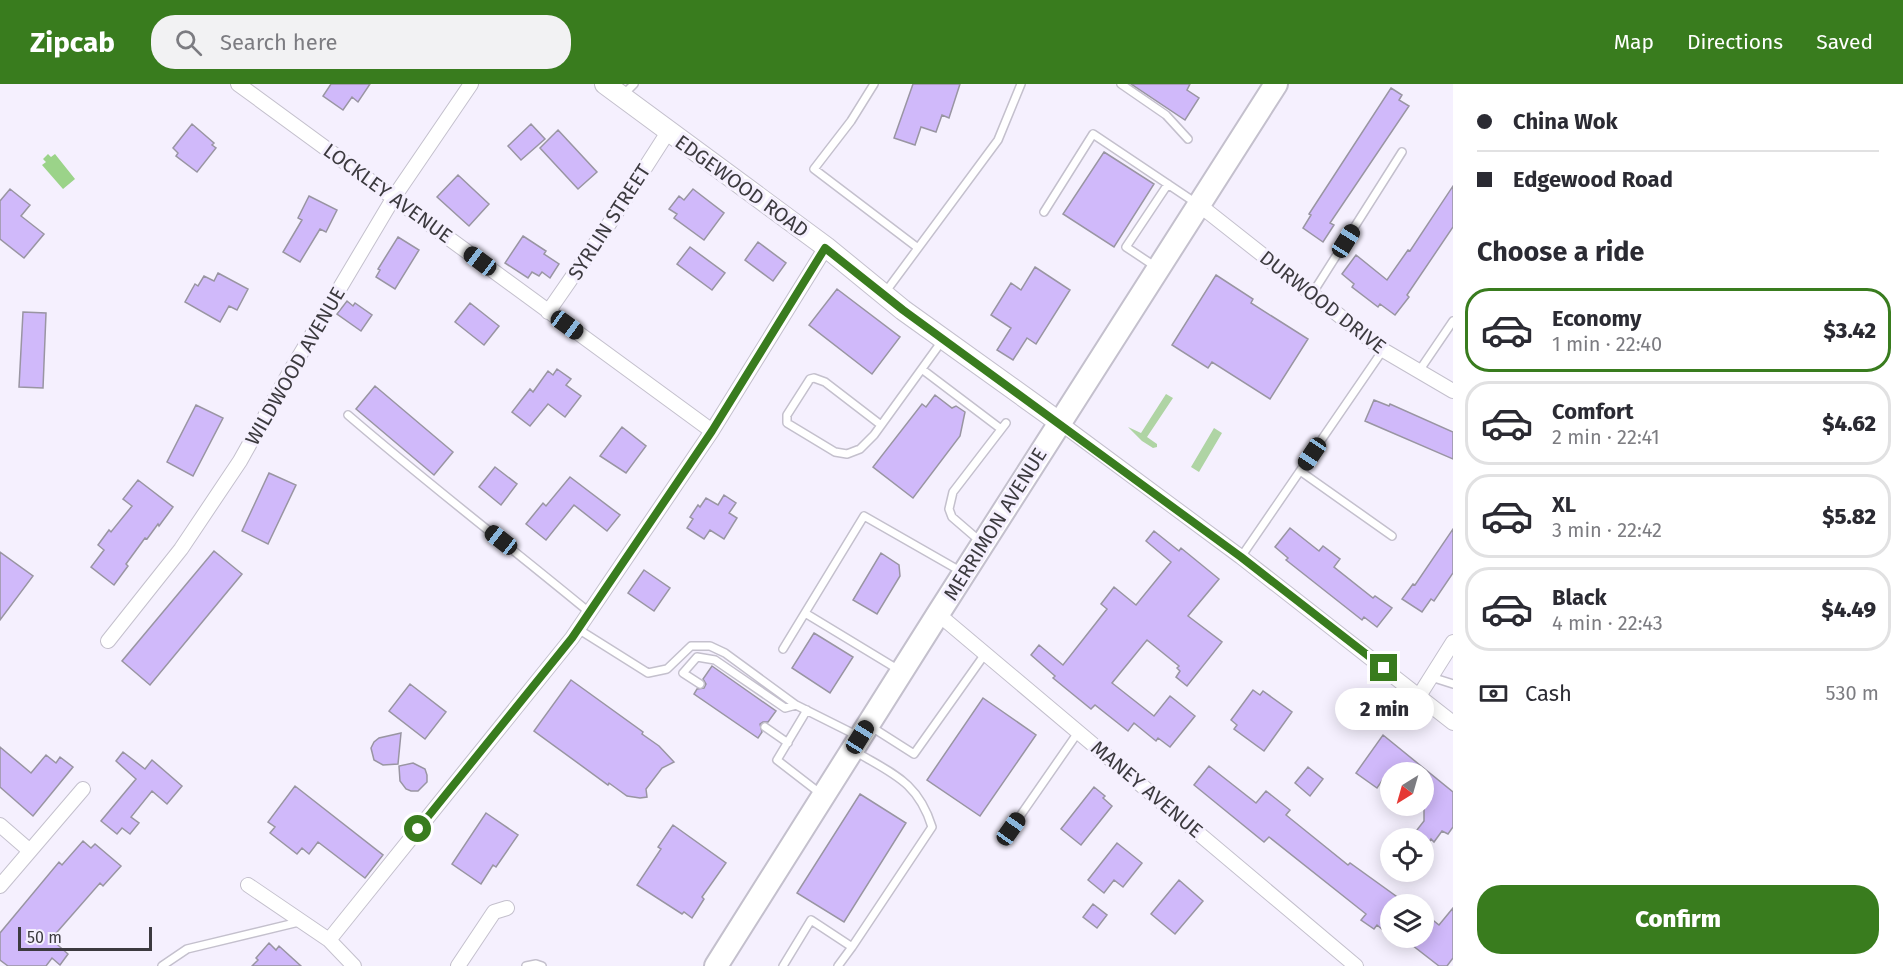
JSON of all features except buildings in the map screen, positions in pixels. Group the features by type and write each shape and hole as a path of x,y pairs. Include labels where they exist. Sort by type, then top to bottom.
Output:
{"main road":[{"name":"MERRIMON AVENUE","path":"716,966 1059,422 1276,84"}],"street":[{"name":"LOCKLEY AVENUE","path":"238,84 712,431"},
{"name":"WILDWOOD AVENUE","path":"108,641 181,549 240,461 394,197 471,84"},
{"name":"EDGEWOOD ROAD","path":"604,84 628,90 668,132 944,339 1241,557 1453,723"},
{"name":"SYRLIN STREET","path":"548,312 609,224 668,132"},
{"name":"DURWOOD DRIVE","path":"1198,204 1383,350 1453,391"},
{"path":"329,940 578,629 712,431 825,248"},
{"name":"MANEY AVENUE","path":"938,614 1356,966"},
{"path":"1419,696 1453,642"},
{"path":"0,886 83,789"},
{"path":"0,825 30,851"},
{"path":"248,885 329,940 354,966"},
{"path":"458,966 494,912 507,908"}],"lane":[{"path":"874,84 851,121 814,169 918,248"},
{"path":"884,294 998,140 1022,84"},
{"path":"1121,84 1166,115 1188,139"},
{"path":"1044,212 1093,134 1198,204"},
{"path":"1312,294 1402,152"},
{"path":"1158,269 1126,247 1168,184"},
{"path":"1419,371 1453,321"},
{"path":"881,425 825,382 814,378 810,380 787,415 787,423 835,452 846,454 860,449 881,425 923,370 944,339"},
{"path":"1241,557 1383,350"},
{"path":"923,370 1003,426 953,492 949,509 952,517 983,543"},
{"path":"348,415 416,473 589,612"},
{"path":"1300,471 1392,536"},
{"path":"783,649 864,516 964,574"},
{"path":"805,613 902,672"},
{"path":"578,629 648,673 667,669 691,646 710,646 724,653 796,705 860,737 914,754 985,653"},
{"path":"700,684 683,673 697,657 715,660 785,708 796,705"},
{"path":"1431,677 1453,684"},
{"path":"807,710 777,760 823,795"},
{"path":"765,727 788,743"},
{"path":"1011,829 1079,731"},
{"path":"838,966 932,827 926,807 915,791 898,777 860,737"},
{"path":"783,966 811,920 852,947"},
{"path":"162,966 186,949 302,921"},
{"path":"526,966 536,964 542,966"}],"shaded area":[{"path":"48,154 51,157 55,154 75,179 63,189 42,165 46,162 43,159"},
{"path":"1166,394 1173,398 1147,437 1157,444 1157,447 1153,448 1128,427 1141,433"},
{"path":"1214,428 1222,433 1199,472 1191,467"}],"route":[{"path":"418,829 572,638 712,431 825,248 903,310 1241,557 1384,668"}]}
